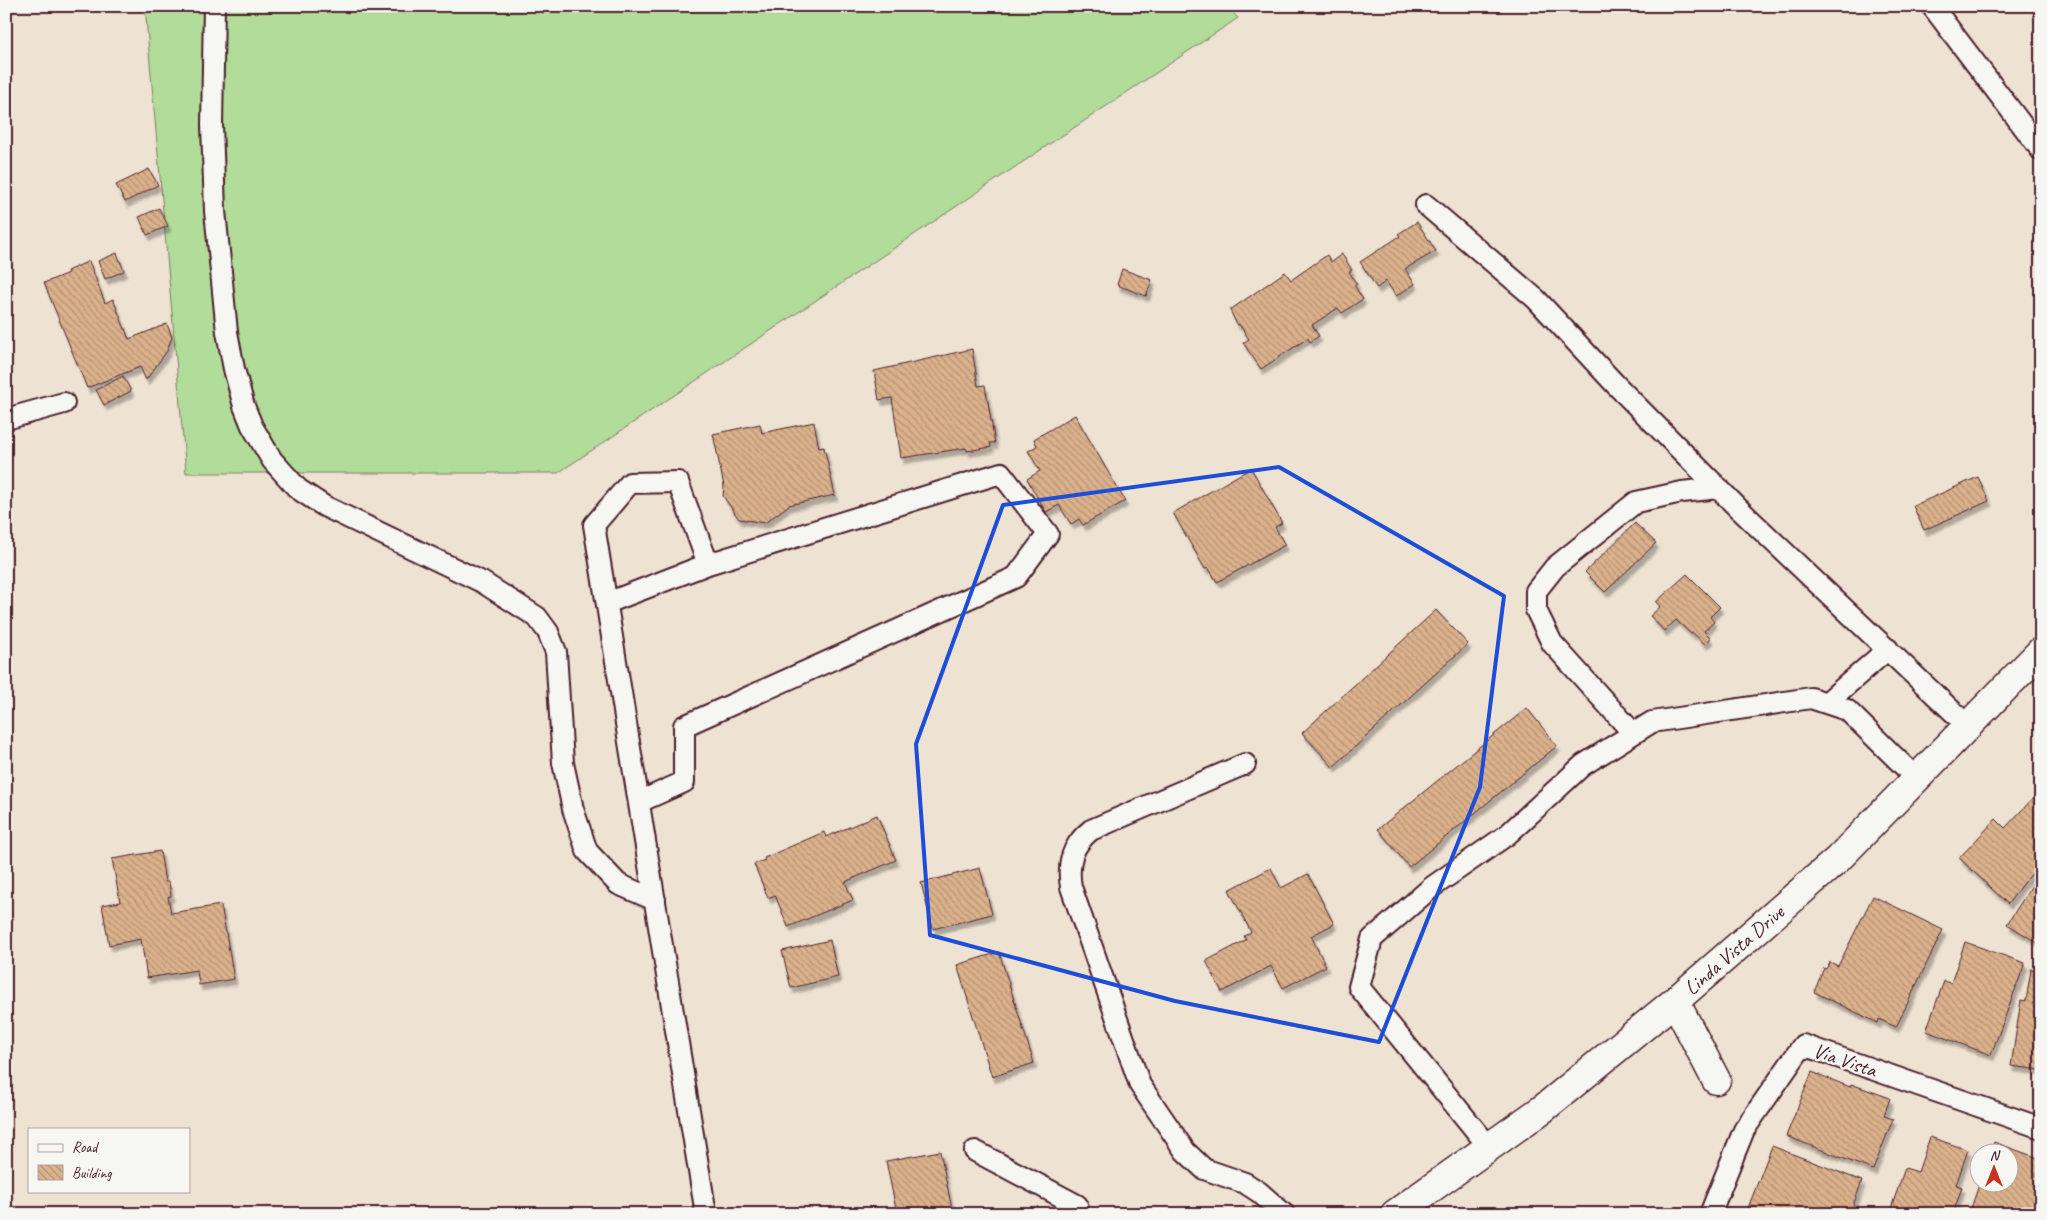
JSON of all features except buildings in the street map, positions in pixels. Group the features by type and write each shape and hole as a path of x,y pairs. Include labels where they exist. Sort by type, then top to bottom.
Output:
{"street":[{"name":"Linda Vista Drive","path":"1395,1214 1544,1108 1675,1001 1838,860 2041,651"},
{"path":"1675,1001 1716,1080"}],"lane":[{"path":"214,6 212,125 215,211 230,351 244,406 252,426 272,460 298,489 333,510 482,582 537,617 548,632 556,652 563,762 573,810 587,851 618,884 655,900"},
{"path":"1934,7 2041,150"},
{"path":"1426,205 1536,298 1618,386 1719,488 1968,726"},
{"path":"6,419 64,403"},
{"path":"607,603 708,564 1001,473 1048,534 1016,577 684,726 684,782 639,802"},
{"path":"706,1214 594,525 630,483 678,482 708,564"},
{"path":"1633,733 1552,643 1536,610 1536,591 1555,567 1636,502 1682,492 1719,488"},
{"path":"1826,703 1888,649"},
{"path":"1490,1147 1358,987 1372,939 1432,887 1507,835 1583,765 1652,722 1811,698 1847,710 1917,779"},
{"path":"1245,764 1091,830 1074,847 1068,873 1071,887 1140,1085 1185,1151 1204,1169 1245,1183 1259,1192 1284,1214"},
{"name":"Via Vista","path":"1710,1214 1744,1130 1803,1045 2041,1128"},
{"path":"975,1151 1077,1205 1079,1214"}],"highlighted area":[{"path":"1279,467 1504,596 1480,787 1379,1042 1175,1001 930,935 916,744 1003,505"}],"green space":[{"path":"145,6 1226,6 1238,18 558,473 186,473"}]}
